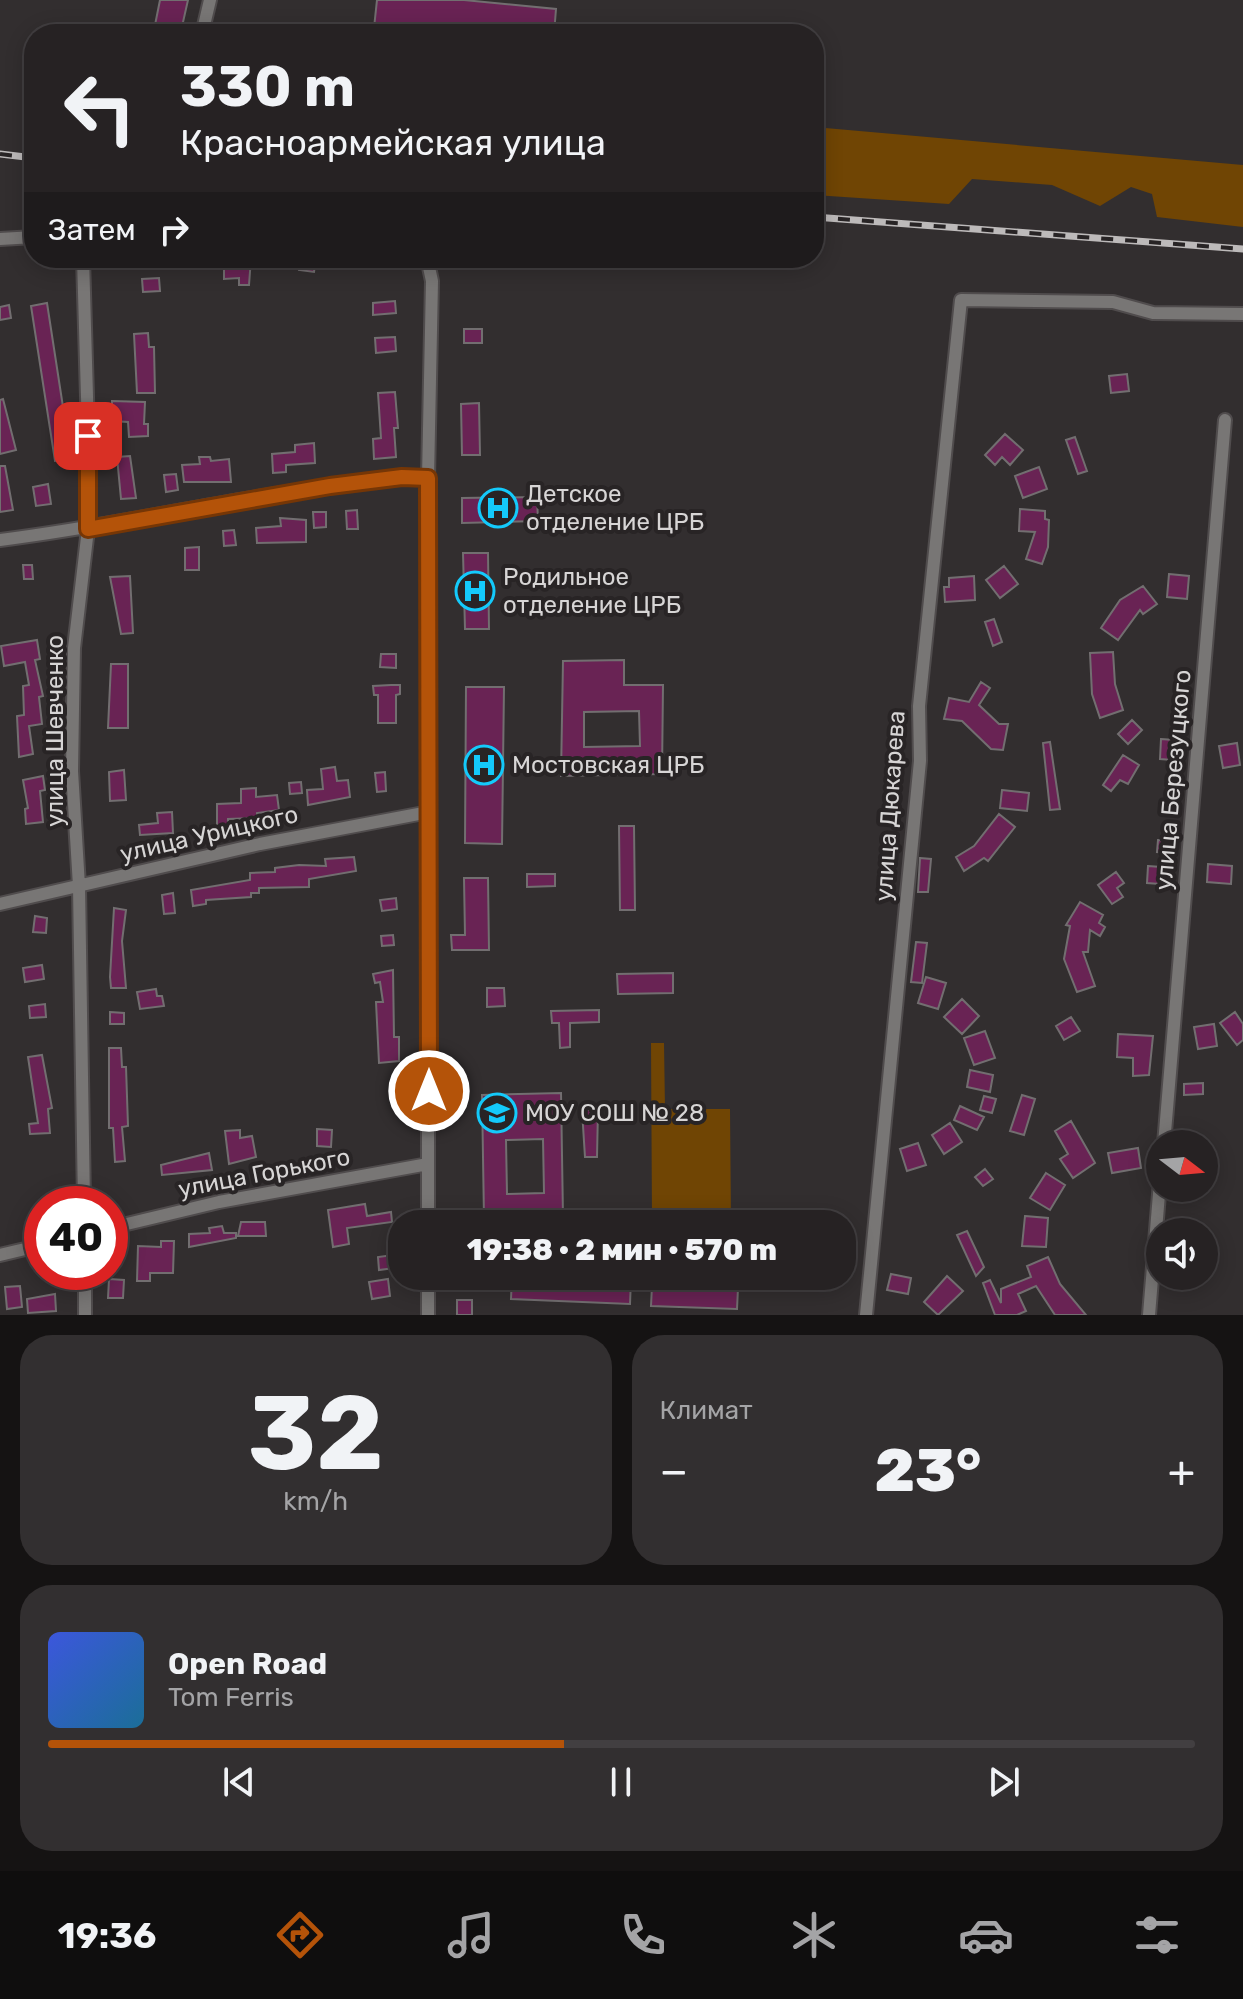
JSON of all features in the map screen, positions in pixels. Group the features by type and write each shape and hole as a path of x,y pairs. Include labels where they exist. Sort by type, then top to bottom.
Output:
{"street":[{"path":"204,24 210,0"},
{"path":"0,239 24,238"},
{"name":"улица Шевченко","path":"83,268 88,529 74,648 72,771 79,886 84,1186"},
{"path":"428,1210 428,478 432,281 429,268"},
{"name":"улица Дюкарева","path":"866,1315 920,761 919,706 961,300 1113,302 1153,313 1243,314"},
{"name":"улица Березуцкого","path":"1165,1130 1225,420"},
{"path":"0,540 88,529 330,486 402,477 428,478"},
{"name":"улица Урицкого","path":"0,904 260,844 429,812"},
{"name":"улица Горького","path":"128,1224 219,1202 428,1164"},
{"path":"1149,1315 1158,1202"},
{"path":"0,1255 24,1249"},
{"path":"85,1290 85,1315"},
{"path":"428,1290 428,1315"}],"shaded area":[{"path":"824,128 1243,165 1243,227 1157,217 1152,194 1131,187 1100,206 1052,185 972,179 949,204 824,196"},
{"path":"651,1043 664,1043 665,1109 730,1109 731,1210 652,1210"}],"building":[{"path":"160,0 188,0 183,24 155,24"},
{"path":"377,0 464,0 556,9 555,24 374,24"},
{"path":"224,268 250,268 249,285 239,285 239,278 224,279"},
{"path":"299,268 315,268 314,272"},
{"path":"159,278 160,291 143,292 142,279"},
{"path":"395,301 396,313 373,315 373,303"},
{"path":"47,303 71,459 55,461 31,306"},
{"path":"9,305 11,318 0,320 0,307"},
{"path":"464,329 482,329 482,343 464,343"},
{"path":"148,333 149,347 154,347 155,393 137,393 134,334"},
{"path":"395,337 396,351 376,353 375,338"},
{"path":"1127,374 1129,391 1111,393 1109,376"},
{"path":"395,392 398,428 394,428 396,457 374,459 373,439 381,438 378,393"},
{"path":"3,399 16,450 0,454 0,400"},
{"path":"112,401 145,402 144,424 148,424 148,436 129,437 128,422 112,421"},
{"path":"479,403 480,455 462,455 461,404"},
{"path":"1005,434 1023,450 1010,465 1002,457 995,465 985,455"},
{"path":"1075,437 1087,471 1078,474 1066,440"},
{"path":"314,443 315,463 286,465 286,472 273,473 272,454 295,452 295,445"},
{"path":"130,456 136,498 121,499 117,457"},
{"path":"199,457 210,457 211,461 229,459 231,482 184,482 182,465 200,464"},
{"path":"0,466 5,466 13,510 0,512"},
{"path":"1039,467 1047,489 1023,498 1015,476"},
{"path":"176,474 178,490 166,492 164,475"},
{"path":"48,484 51,504 36,506 33,487"},
{"path":"537,497 538,521 462,523 462,498"},
{"path":"1020,509 1045,511 1045,519 1049,520 1048,547 1042,564 1026,559 1035,532 1019,531"},
{"path":"357,510 358,529 347,529 346,511"},
{"path":"313,512 326,512 326,527 314,528"},
{"path":"280,518 306,520 306,542 257,543 256,528 281,526"},
{"path":"234,530 236,545 224,546 223,531"},
{"path":"199,547 199,570 185,570 185,548"},
{"path":"463,553 488,553 489,629 465,629"},
{"path":"23,565 32,565 33,579 24,579"},
{"path":"1004,566 1018,584 1000,598 986,580"},
{"path":"1169,574 1189,576 1187,599 1167,597"},
{"path":"130,576 133,633 121,634 110,577"},
{"path":"974,576 975,600 945,602 944,587 949,587 949,578"},
{"path":"1143,586 1157,604 1143,614 1140,610 1118,640 1101,628 1120,600"},
{"path":"994,619 1002,642 993,646 985,622"},
{"path":"37,640 40,659 35,660 43,696 39,697 42,724 29,726 33,754 19,757 17,716 24,715 23,686 29,685 25,662 4,666 1,646"},
{"path":"1113,652 1115,684 1123,710 1100,718 1092,694 1090,653"},
{"path":"381,654 396,654 396,668 380,667"},
{"path":"624,660 624,685 663,685 662,774 561,776 563,661","holes":["639,711 640,746 584,747 584,712"]},
{"path":"111,664 128,664 128,728 108,728"},
{"path":"981,682 990,688 979,705 999,724 1008,724 1003,750 991,749 962,721 944,719 949,698 969,702"},
{"path":"400,685 400,694 396,695 396,723 378,723 378,695 374,695 373,686"},
{"name":"Мостовская ЦРБ","path":"466,687 504,687 502,844 465,843"},
{"path":"1132,720 1142,730 1128,744 1118,734"},
{"path":"1161,739 1174,740 1172,760 1160,759"},
{"path":"1050,742 1060,809 1050,810 1043,743"},
{"path":"1237,743 1240,765 1223,768 1219,746"},
{"path":"1123,755 1139,765 1128,784 1120,780 1111,791 1103,785"},
{"path":"335,767 337,781 348,780 350,797 308,805 307,790 323,789 321,769"},
{"path":"124,770 126,800 110,801 109,772"},
{"path":"385,772 386,791 377,792 375,773"},
{"path":"43,776 45,790 40,791 43,822 26,824 25,809 28,808 23,780"},
{"path":"301,782 302,793 290,794 289,783"},
{"path":"256,788 256,797 277,795 279,810 257,813 257,818 228,819 228,825 217,825 217,804 241,803 241,789"},
{"path":"1002,790 1029,793 1027,811 1000,808"},
{"path":"172,812 173,833 140,835 139,825 158,823 157,813"},
{"path":"999,814 1015,827 988,861 984,858 964,871 956,857 974,846"},
{"path":"619,826 634,826 635,910 620,910"},
{"path":"1158,840 1168,841 1167,853 1157,852"},
{"path":"354,857 356,871 309,879 309,887 259,888 259,893 251,893 251,897 206,900 206,904 193,906 191,890 250,880 250,873 275,872 275,868 299,865 326,866 325,859"},
{"path":"920,858 931,859 928,892 918,892"},
{"path":"1208,864 1232,866 1231,884 1207,882"},
{"path":"1148,866 1161,867 1160,884 1147,883"},
{"path":"1116,872 1124,883 1117,888 1123,897 1112,904 1098,885"},
{"path":"527,874 555,874 555,886 527,887"},
{"path":"464,878 488,878 489,950 452,950 451,935 465,935"},
{"path":"173,893 175,913 164,914 162,895"},
{"path":"396,898 397,909 382,911 380,900"},
{"path":"1080,902 1103,915 1099,923 1105,927 1100,936 1090,930 1088,952 1083,952 1095,986 1077,992 1064,959 1070,926 1066,925"},
{"path":"114,908 126,910 122,941 126,988 111,988"},
{"path":"35,916 47,918 46,933 33,932"},
{"path":"393,935 394,945 382,946 381,936"},
{"path":"916,942 927,943 922,983 911,982"},
{"path":"42,965 44,979 25,982 23,968"},
{"path":"393,970 394,1037 399,1037 399,1061 379,1063 376,1002 383,1002 380,982 375,983 373,974"},
{"path":"673,973 673,993 618,994 617,974"},
{"path":"926,977 946,983 938,1009 918,1003"},
{"path":"487,988 504,988 505,1006 487,1007"},
{"path":"156,989 157,996 162,996 164,1006 140,1009 137,992"},
{"path":"962,999 979,1016 962,1034 944,1017"},
{"path":"45,1004 46,1017 30,1018 29,1006"},
{"path":"599,1010 599,1022 570,1023 570,1047 560,1048 559,1023 552,1023 551,1011"},
{"path":"110,1012 124,1013 124,1024 110,1024"},
{"path":"1235,1012 1243,1024 1243,1040 1237,1045 1220,1023"},
{"path":"1071,1017 1080,1031 1064,1040 1056,1026"},
{"path":"1214,1024 1217,1046 1198,1049 1194,1027"},
{"path":"985,1031 995,1058 974,1065 964,1038"},
{"path":"1118,1034 1153,1036 1149,1075 1133,1076 1133,1058 1117,1057"},
{"path":"109,1048 121,1048 122,1067 126,1067 128,1126 122,1127 125,1161 115,1162 113,1128 109,1128"},
{"path":"42,1055 52,1108 48,1109 50,1133 30,1134 29,1124 38,1123 28,1057"},
{"path":"970,1070 993,1075 990,1092 967,1087"},
{"path":"1203,1083 1203,1094 1184,1095 1184,1084"},
{"path":"561,1093 563,1210 484,1210 482,1095","holes":["543,1139 544,1193 507,1194 506,1140"]},
{"path":"1022,1095 1035,1099 1024,1135 1010,1131"},
{"path":"984,1096 996,1099 992,1113 980,1110"},
{"path":"960,1106 984,1117 977,1130 954,1120"},
{"path":"598,1109 597,1157 585,1157 582,1110"},
{"path":"1071,1121 1095,1163 1073,1178 1060,1159 1068,1154 1055,1131"},
{"path":"950,1123 962,1142 944,1154 932,1135"},
{"path":"317,1129 332,1130 331,1147 317,1146"},
{"path":"240,1130 240,1138 252,1136 256,1157 229,1164 225,1131"},
{"path":"918,1143 926,1165 907,1171 900,1149"},
{"path":"1138,1148 1141,1168 1112,1173 1108,1153"},
{"path":"209,1153 212,1170 162,1175 161,1165"},
{"path":"985,1169 993,1179 983,1186 975,1177"},
{"path":"1046,1173 1065,1185 1050,1210 1030,1198"},
{"path":"365,1204 367,1216 388,1212 388,1223 347,1228 349,1244 333,1247 328,1210"},
{"path":"1025,1216 1048,1218 1046,1247 1022,1246"},
{"path":"241,1222 265,1222 266,1236 238,1236"},
{"path":"222,1226 224,1233 236,1233 236,1238 189,1247 189,1234 210,1233 209,1228"},
{"path":"967,1231 984,1267 976,1276 957,1235"},
{"path":"161,1241 174,1241 173,1273 150,1273 150,1281 137,1281 138,1246 161,1247"},
{"path":"388,1256 388,1269 379,1270 378,1257"},
{"path":"1048,1257 1060,1284 1086,1315 1055,1315 1036,1286 1018,1294 1026,1311 1017,1315 995,1315 983,1283 990,1280 1001,1303 1001,1289 1031,1277 1027,1266"},
{"path":"891,1274 911,1278 908,1294 887,1290"},
{"path":"947,1276 963,1291 938,1315 924,1302"},
{"path":"388,1279 390,1296 372,1299 369,1282"},
{"path":"20,1286 22,1307 7,1309 5,1287"},
{"path":"108,1290 123,1290 123,1298 108,1298"},
{"path":"511,1290 631,1290 630,1304 511,1299"},
{"path":"652,1290 738,1290 737,1309 651,1306"},
{"path":"55,1294 56,1311 28,1313 27,1299"},
{"path":"457,1300 472,1300 472,1315 457,1315"}],"railway":[{"path":"0,154 24,157"},
{"path":"824,218 1243,249"}],"place":[{"name":"Детское отделение ЦРБ","path":"498,508"},
{"name":"Родильное отделение ЦРБ","path":"475,591"},
{"name":"Мостовская ЦРБ","path":"484,765"},
{"name":"МОУ СОШ № 28","path":"497,1113"}],"route":[{"path":"88,436 88,529 229,501 402,477 428,478 429,1091"}]}
